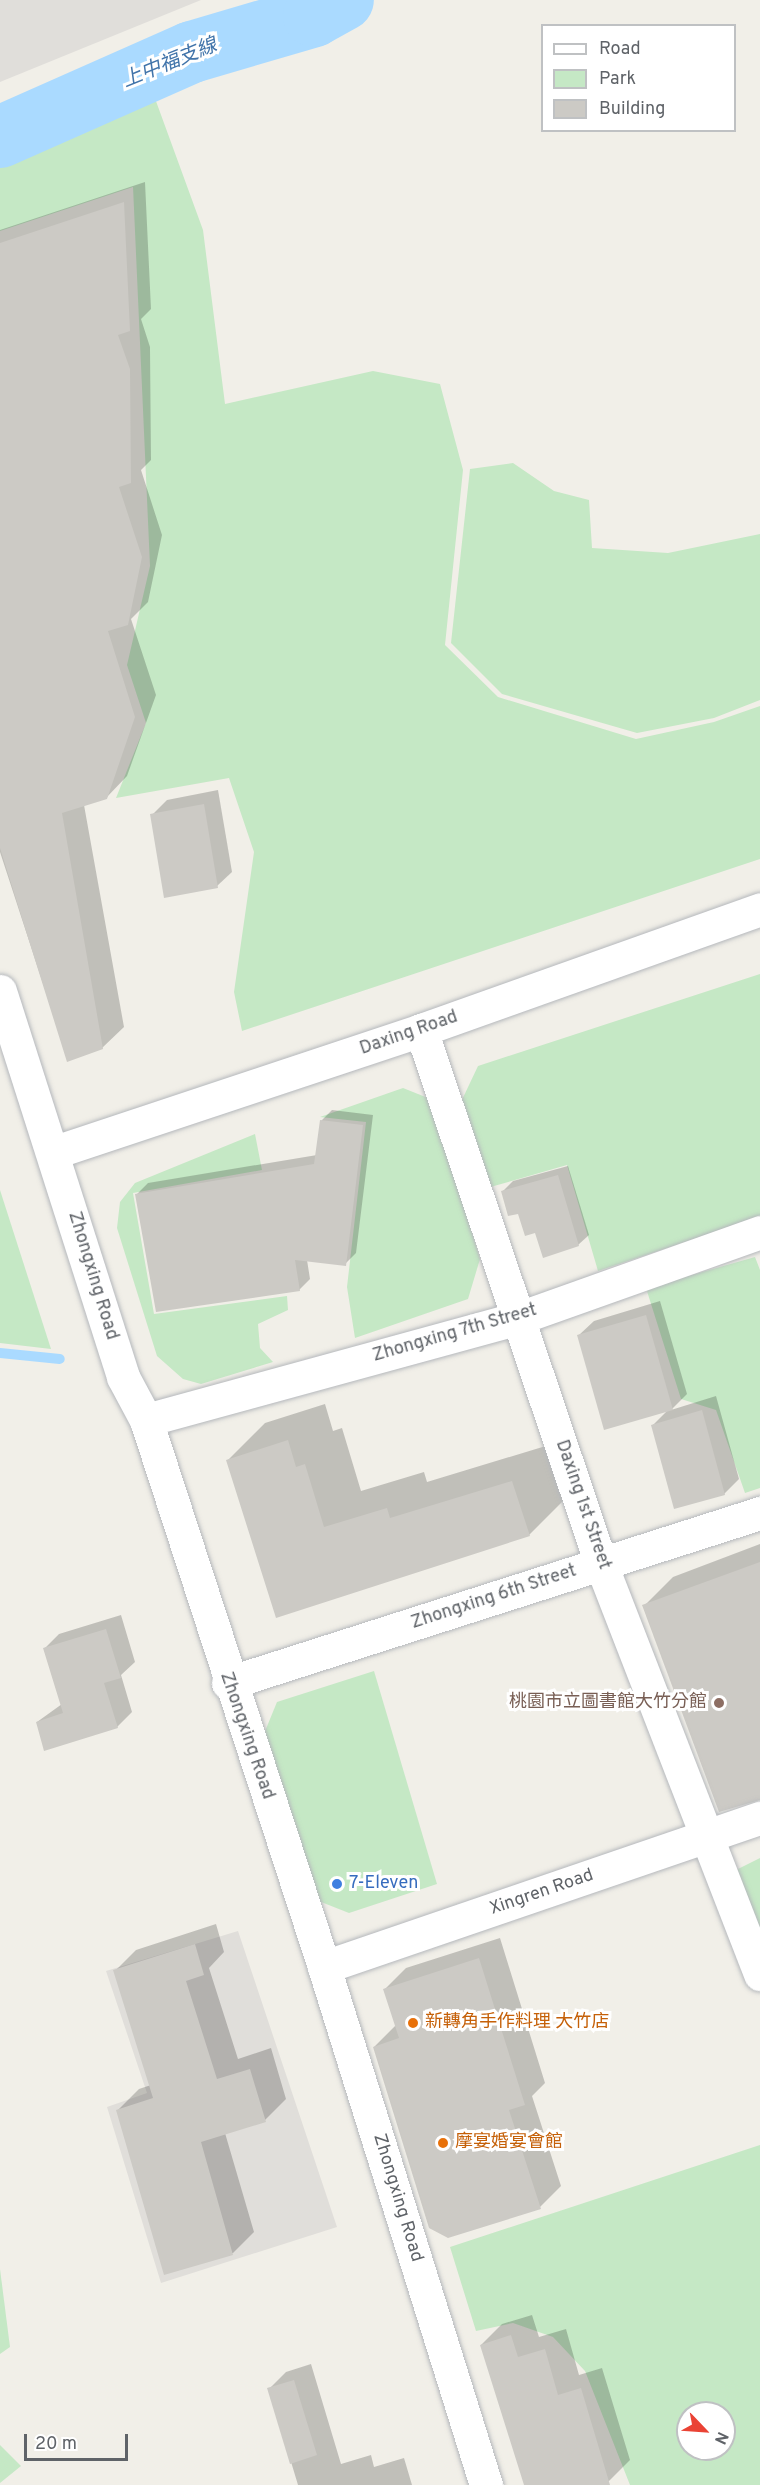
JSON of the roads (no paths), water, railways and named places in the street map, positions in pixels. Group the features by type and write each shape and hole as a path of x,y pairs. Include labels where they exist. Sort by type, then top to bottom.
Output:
{"street":[{"name":"Daxing Road","path":"55,1152 421,1030 760,909"},
{"name":"Zhongxing Road","path":"0,991 55,1152 123,1377 146,1420 228,1683 324,1967 486,2485"},
{"name":"Daxing 1st Street","path":"421,1030 601,1564 760,1974"},
{"name":"Zhongxing 7th Street","path":"146,1420 519,1318 760,1232"},
{"name":"Zhongxing 6th Street","path":"228,1683 760,1513"},
{"name":"Xingren Road","path":"324,1967 760,1818"}],"waterway":[{"name":"上中福支線","path":"0,137 192,52 314,16 343,0"},
{"path":"0,1353 60,1359"}],"place":[{"name":"桃園市立圖書館大竹分館","path":"719,1703"},
{"name":"7-Eleven","path":"337,1884"},
{"name":"新轉角手作料理 大竹店","path":"413,2023"},
{"name":"摩宴婚宴會館","path":"443,2143"}]}
